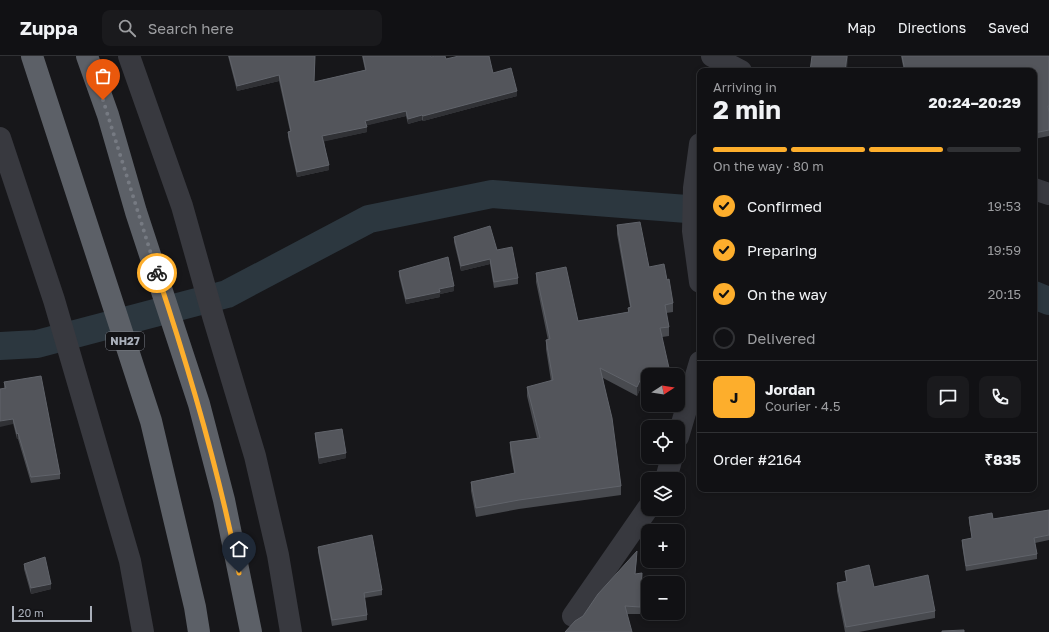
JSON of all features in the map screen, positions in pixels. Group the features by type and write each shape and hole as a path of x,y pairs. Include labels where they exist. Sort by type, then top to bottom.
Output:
{"highway":[{"name":"NH27","path":"32,56 151,422 195,607 199,632"},
{"path":"87,56 108,115 136,212 199,404 224,500 251,632"}],"street":[{"path":"129,56 182,206 204,286 255,456 278,555 291,632"},
{"path":"710,68 712,56 735,68"},
{"path":"0,138 54,300 130,561 143,632"},
{"path":"697,166 694,188 693,231 697,260"},
{"path":"1037,190 1049,194"},
{"path":"683,420 697,372"},
{"path":"574,616 643,516"}],"building":[{"path":"229,56 315,56 314,82 366,70 363,56 445,56 446,59 459,56 489,56 493,73 511,68 517,91 408,119 406,111 365,121 367,127 322,136 329,165 297,172 288,132 291,131 279,75 237,86"},
{"path":"812,56 847,56 845,68 810,68"},
{"path":"902,56 1049,56 1049,130 1037,132 1037,68 904,68"},
{"path":"640,222 649,267 664,264 667,280 669,279 673,303 665,305 669,327 660,328 669,368 641,368 641,378 637,387 600,368 612,418 621,486 519,500 476,508 471,482 515,473 510,442 540,438 527,387 553,380 546,340 550,339 536,273 566,267 578,321 629,312 628,308 631,307 617,225"},
{"path":"490,226 497,250 512,247 518,278 494,282 490,259 461,266 454,237"},
{"path":"448,257 454,286 439,289 440,292 406,299 399,271"},
{"path":"41,376 60,474 31,477 13,419 0,421 0,389 6,388 4,382"},
{"path":"342,429 346,453 319,458 315,433"},
{"path":"1049,510 1049,535 1034,538 1037,554 966,566 962,540 972,538 969,517 992,513 993,519"},
{"path":"372,535 382,590 364,593 367,615 332,620 318,547"},
{"path":"637,551 635,574 642,573 640,607 625,606 632,632 565,632 575,621 583,616 598,594"},
{"path":"45,557 51,584 31,588 24,564"},
{"path":"869,565 874,587 928,575 935,611 846,627 837,583 847,581 845,571"},
{"path":"964,630 964,632 942,632 942,631"}],"waterway":[{"path":"0,346 37,344 227,294 369,219 492,194 697,210"},
{"path":"1037,296 1049,301"}],"way so far":[{"path":"103,100 136,212 157,273"}],"route":[{"path":"157,273 199,404 224,500 239,573"}]}
